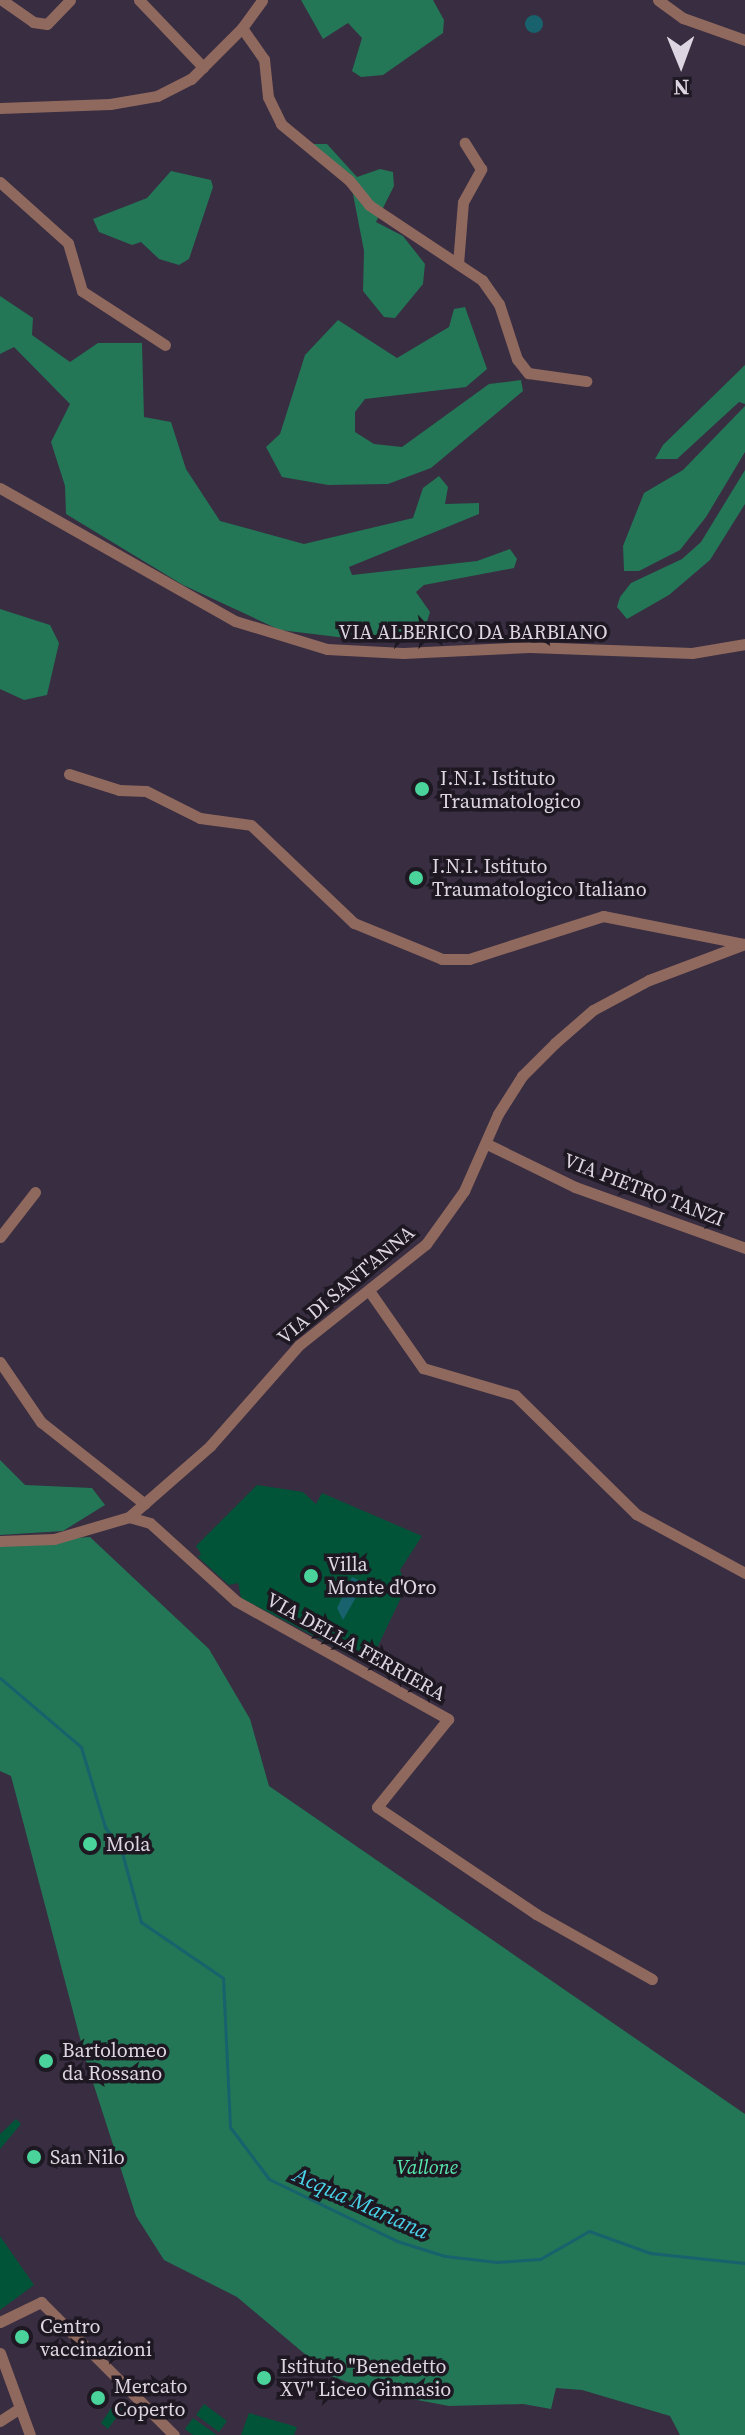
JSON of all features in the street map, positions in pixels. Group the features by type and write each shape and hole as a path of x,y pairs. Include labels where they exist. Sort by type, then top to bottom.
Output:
{"street":[{"path":"2,0 40,24 56,20 70,0"},
{"path":"139,0 203,67"},
{"path":"0,108 137,101 179,87 242,28 262,0"},
{"path":"658,0 683,18 745,40"},
{"path":"242,28 264,59 268,97 281,124 357,188 369,205 458,264 492,292 523,369 538,377 586,381"},
{"path":"458,264 463,202 481,169 465,143"},
{"path":"0,182 68,243 82,291 165,345"},
{"name":"VIA ALBERICO DA BARBIANO","path":"0,488 224,615 327,649 403,653 530,647 692,653 745,644"},
{"path":"69,774 109,788 146,791 200,818 251,825 354,923 442,959 469,959 603,916 745,944"},
{"name":"VIA DI SANT'ANNA","path":"0,1541 54,1539 129,1517 210,1446 277,1366 370,1292 441,1226 522,1076 593,1010 649,980 745,944"},
{"name":"VIA PIETRO TANZI","path":"487,1144 575,1187 745,1248"},
{"path":"0,1237 35,1192"},
{"path":"370,1292 423,1368 515,1395 641,1517 745,1573"},
{"path":"0,1362 41,1422 145,1504"},
{"name":"VIA DELLA FERRIERA","path":"129,1517 150,1523 236,1601 448,1719 377,1807 536,1914 652,1979"},
{"path":"0,2322 41,2302 174,2435"},
{"path":"1,2359 30,2435"},
{"path":"0,2421 20,2408"}],"shaded area":[{"path":"534,15 543,24 534,33 525,24"},
{"name":"Villa Monte d'Oro","path":"257,1485 303,1492 316,1504 322,1493 422,1536 400,1570 406,1587 369,1665 241,1598 238,1583 229,1585 198,1557 201,1554 196,1546"},
{"path":"352,1577 364,1583 343,1620 337,1608"},
{"path":"16,2119 21,2124 0,2149 0,2134"},
{"path":"0,2236 34,2285 0,2310"},
{"path":"117,2400 124,2407 108,2429 101,2423"},
{"path":"204,2404 227,2421 219,2432 196,2415"},
{"path":"249,2413 297,2427 294,2435 241,2435"},
{"path":"193,2418 217,2435 193,2435 185,2429"}],"green space":[{"path":"301,0 433,0 444,20 443,33 383,75 361,77 352,71 362,38 348,23 323,39"},
{"path":"311,144 327,144 357,177 380,169 393,172 394,186 376,222 403,236 425,264 423,284 395,318 384,317 363,291 364,251 352,189"},
{"path":"171,171 211,180 213,187 189,259 179,265 159,259 141,242 132,245 99,232 93,219 147,198"},
{"path":"0,296 33,318 32,335 70,362 98,343 142,343 144,417 171,422 186,469 220,521 304,544 413,518 423,488 439,476 448,487 445,504 479,503 479,514 349,567 352,575 477,561 510,549 517,559 514,568 424,585 416,592 430,612 423,635 354,639 280,630 183,585 66,514 65,486 51,442 70,404 14,347 0,354"},
{"path":"465,307 487,369 466,387 365,399 355,412 355,432 374,444 402,447 489,384 521,380 523,391 431,468 388,484 328,485 282,477 266,447 280,434 305,355 338,320 397,358 449,327 454,309"},
{"path":"745,365 745,404 739,402 677,459 655,459 663,445"},
{"path":"745,406 745,452 706,517 680,550 639,571 624,571 623,546 644,493 683,470"},
{"path":"745,470 745,504 710,560 669,595 627,619 617,607 620,597 631,583 682,559 701,542"},
{"path":"0,609 50,625 59,643 47,695 24,700 0,689"},
{"path":"0,1460 25,1485 92,1488 105,1505 63,1531 0,1535"},
{"name":"Vallone","path":"90,1537 209,1649 250,1719 269,1786 745,2114 745,2435 680,2435 670,2416 582,2390 556,2388 551,2409 523,2404 449,2406 375,2392 331,2376 237,2297 164,2260 136,2216 86,2061 11,1776 0,1771 0,1543"}],"waterway":[{"name":"Acqua Mariana","path":"0,1678 81,1747 105,1827 121,1849 141,1922 223,1978 230,2127 269,2179 397,2241 445,2256 497,2262 540,2259 589,2231 650,2253 745,2263"}],"place":[{"name":"I.N.I. Istituto Traumatologico","path":"422,789"},
{"name":"I.N.I. Istituto Traumatologico Italiano","path":"416,878"},
{"name":"Villa Monte d'Oro","path":"311,1576"},
{"name":"Mola","path":"90,1844"},
{"name":"Bartolomeo da Rossano","path":"46,2061"},
{"name":"San Nilo","path":"34,2157"},
{"name":"Centro vaccinazioni","path":"22,2337"},
{"name":"Istituto \"Benedetto XV\" Liceo Ginnasio","path":"264,2378"},
{"name":"Mercato Coperto","path":"98,2398"}]}
